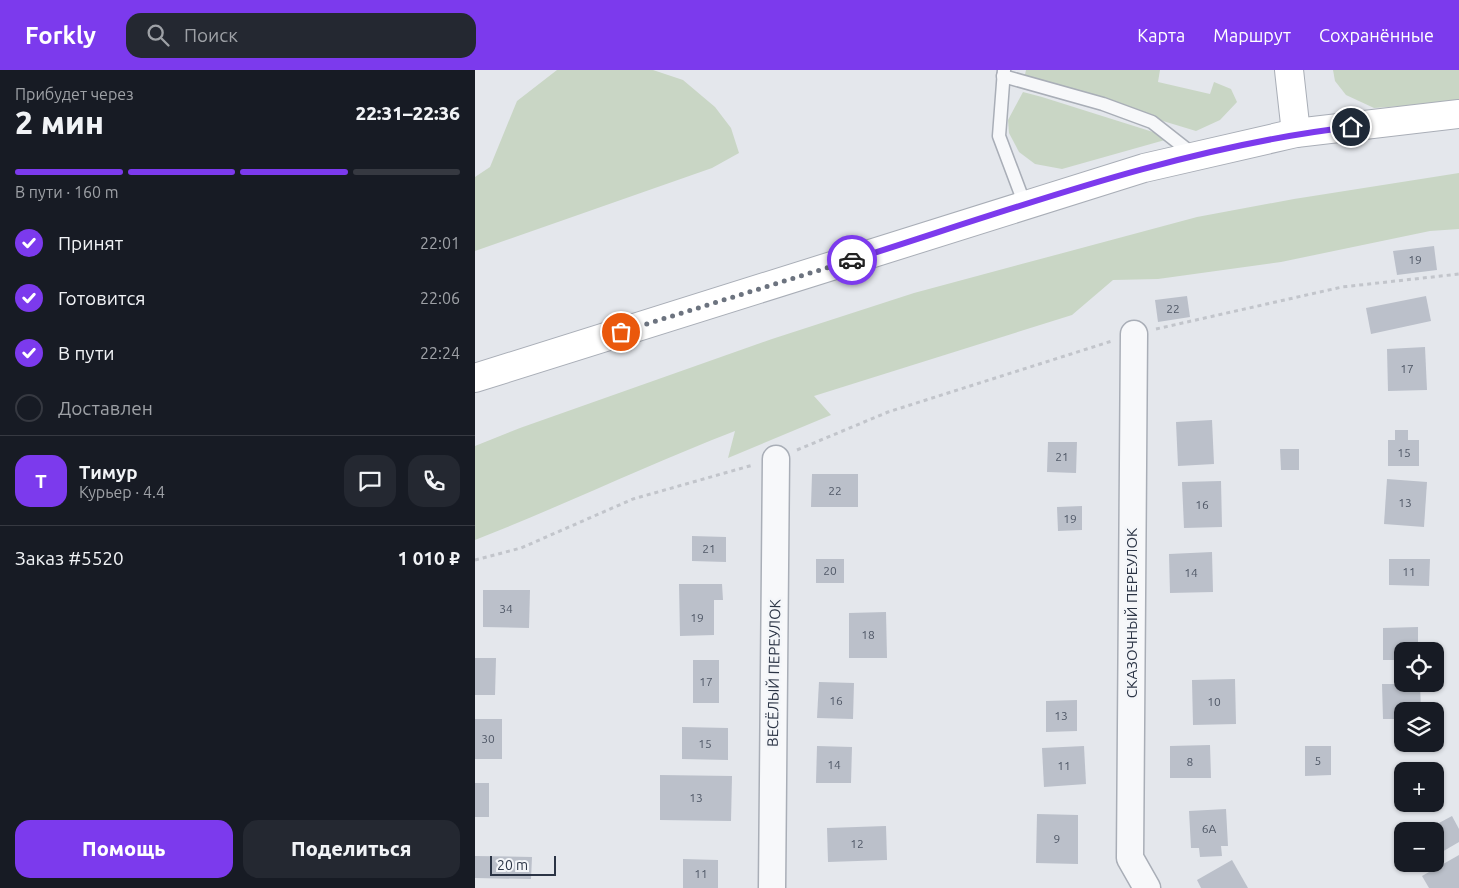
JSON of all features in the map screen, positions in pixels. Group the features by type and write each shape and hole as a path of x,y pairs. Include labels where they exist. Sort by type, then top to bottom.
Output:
{"main road":[{"path":"1289,70 1297,133"},
{"path":"475,378 1144,168 1297,133 1459,114"}],"street":[{"name":"СКАЗОЧНЫЙ ПЕРЕУЛОК","path":"1134,334 1131,858 1147,888"},
{"name":"ВЕСЁЛЫЙ ПЕРЕУЛОК","path":"772,888 776,458"}],"lane":[{"path":"1025,205 999,136 1003,73 1103,104 1153,122 1196,156"}],"path":[{"path":"475,560 521,548 633,500 776,458 888,412 1134,334 1342,287 1459,274"}],"green space":[{"path":"557,70 653,70 683,80 715,107 731,128 739,153 712,168 475,251 475,177 490,167 517,101"},
{"path":"1026,70 1160,70 1158,82 1210,94 1214,82 1231,89 1237,102 1220,120 1196,131 1024,79"},
{"path":"1333,70 1459,70 1459,102 1374,108 1346,95 1335,81"},
{"path":"1023,92 1172,138 1062,169 1035,164 1019,152 1009,133 1008,120"},
{"path":"1459,173 1459,229 1430,231 1281,262 1158,279 1113,280 1072,315 814,396 831,415 728,458 735,431 475,540 475,446 520,428 772,339 914,293 1197,217 1294,199"}],"building":[{"path":"1434,246 1437,270 1397,275 1393,251"},
{"path":"1187,296 1190,317 1158,322 1155,300"},
{"path":"1426,296 1431,321 1371,334 1366,308"},
{"path":"1425,347 1427,390 1388,391 1387,349"},
{"path":"1212,420 1214,464 1178,466 1176,422"},
{"path":"1395,430 1408,430 1408,440 1419,440 1419,466 1388,466 1388,440 1395,440"},
{"path":"1048,442 1077,442 1076,473 1047,472"},
{"path":"1280,449 1299,449 1299,470 1281,470"},
{"path":"812,474 858,474 858,507 811,507"},
{"path":"1387,479 1427,482 1424,527 1384,524"},
{"path":"1221,481 1222,527 1184,528 1182,482"},
{"path":"1082,506 1082,530 1058,531 1057,507"},
{"path":"692,536 726,537 726,562 692,561"},
{"path":"1212,552 1213,592 1170,593 1169,554"},
{"path":"816,559 844,559 844,583 816,583"},
{"path":"1389,559 1430,559 1429,586 1389,585"},
{"path":"679,584 722,584 723,600 714,600 714,635 680,636"},
{"path":"483,590 530,590 529,628 483,627"},
{"path":"886,612 887,658 849,658 849,613"},
{"path":"1418,627 1418,642 1394,642 1394,660 1383,660 1383,628"},
{"path":"475,658 496,658 495,695 475,695"},
{"path":"693,660 719,660 719,703 693,703"},
{"path":"1235,679 1236,724 1193,725 1192,680"},
{"path":"819,682 854,683 853,719 817,718"},
{"path":"1382,684 1394,684 1394,692 1420,692 1421,702 1394,702 1394,719 1383,719"},
{"path":"1077,700 1077,731 1046,732 1046,701"},
{"path":"475,719 502,719 502,759 475,759"},
{"path":"682,727 728,728 728,760 682,759"},
{"path":"1210,745 1211,778 1170,778 1170,746"},
{"path":"817,746 852,747 851,783 816,783"},
{"path":"1084,746 1086,784 1044,787 1042,748"},
{"path":"1305,746 1331,746 1331,775 1305,776"},
{"path":"660,775 732,776 731,821 660,820"},
{"path":"475,783 489,783 489,817 475,817"},
{"path":"1226,809 1228,846 1221,846 1222,856 1200,857 1199,848 1191,848 1189,811"},
{"path":"1037,814 1078,815 1078,864 1036,863"},
{"path":"1452,816 1459,829 1459,842 1444,851 1444,822 1441,822"},
{"path":"886,826 887,860 828,862 827,828"},
{"path":"1459,855 1459,888 1429,888 1422,876 1429,872 1444,872 1444,864"},
{"path":"475,856 532,857 531,879 475,878"},
{"path":"683,859 718,860 718,888 683,888"},
{"path":"1232,860 1248,888 1201,888 1197,880"}],"way so far":[{"path":"621,332 852,260"}],"route":[{"path":"852,260 1144,168 1297,133 1351,127"}]}
